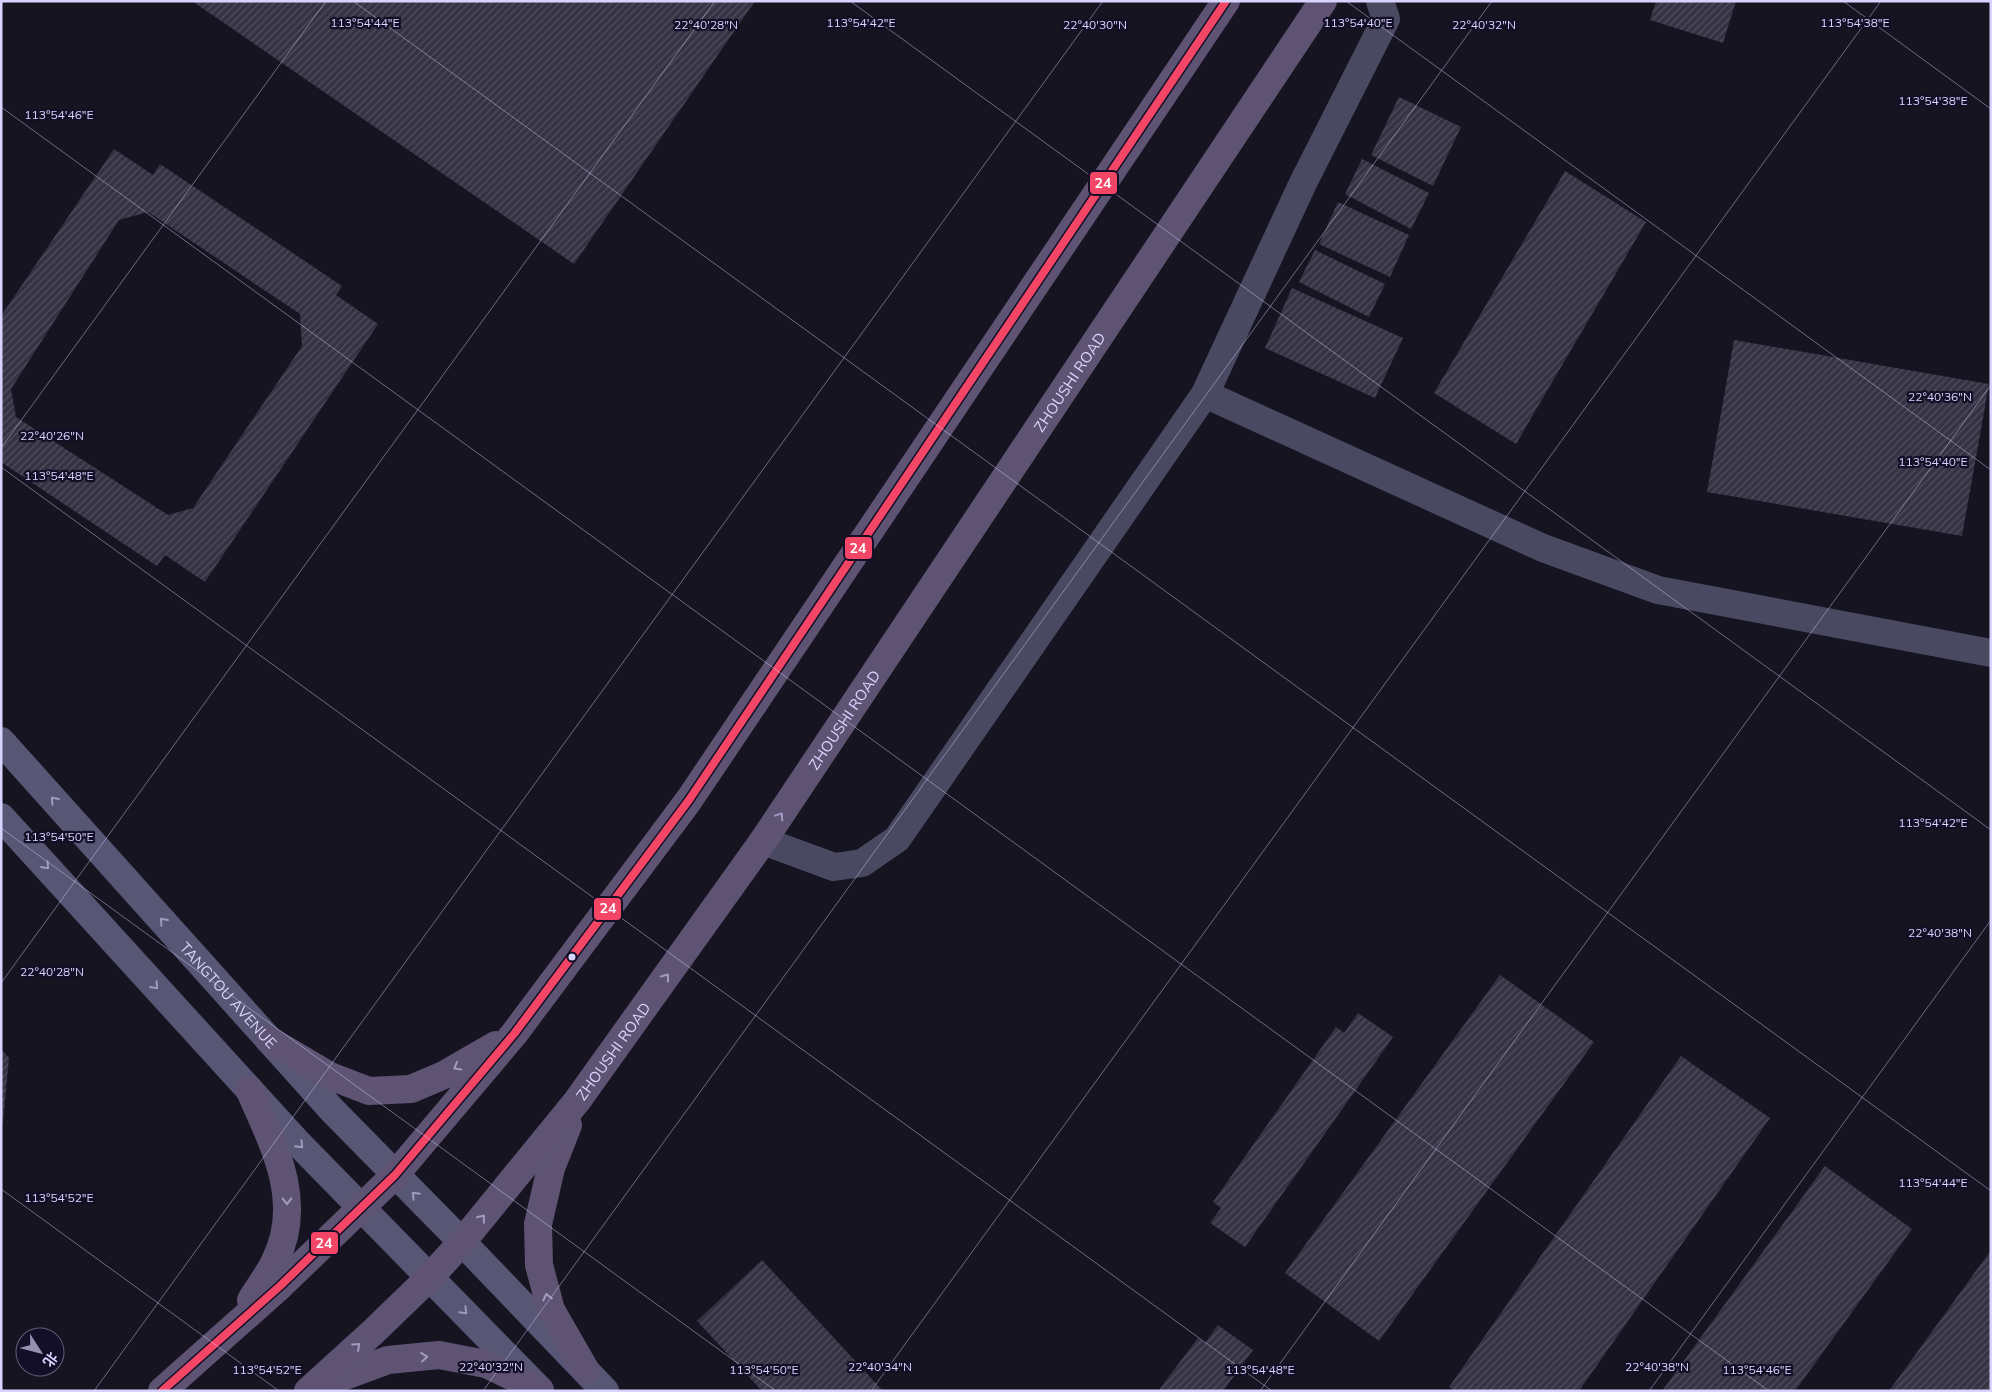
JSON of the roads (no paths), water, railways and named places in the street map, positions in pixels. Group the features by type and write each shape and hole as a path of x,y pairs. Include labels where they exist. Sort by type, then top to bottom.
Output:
{"main road":[{"path":"162,1391 362,1209 395,1175 514,1034 689,800 1226,1"},
{"name":"ZHOUSHI ROAD","path":"309,1390 431,1276 462,1242 578,1101 763,841 1323,1"},
{"name":"TANGTOU AVENUE","path":"1,741 332,1110 605,1391"},
{"path":"1,817 249,1090 362,1209 431,1276 541,1390"},
{"path":"269,1040 330,1076 369,1091 411,1089 444,1075 514,1034"},
{"path":"214,1345 250,1302 276,1260 287,1224 286,1187 279,1160 249,1090"},
{"path":"578,1101 551,1168 538,1224 538,1232 540,1265 551,1310 586,1370"},
{"path":"309,1390 388,1360 439,1355 486,1364 541,1390"}],"street":[{"path":"763,841 834,867 862,863 897,839 1205,394 1303,183 1386,19 1380,1"},
{"path":"1205,394 1543,548 1658,590 1991,653"}]}
